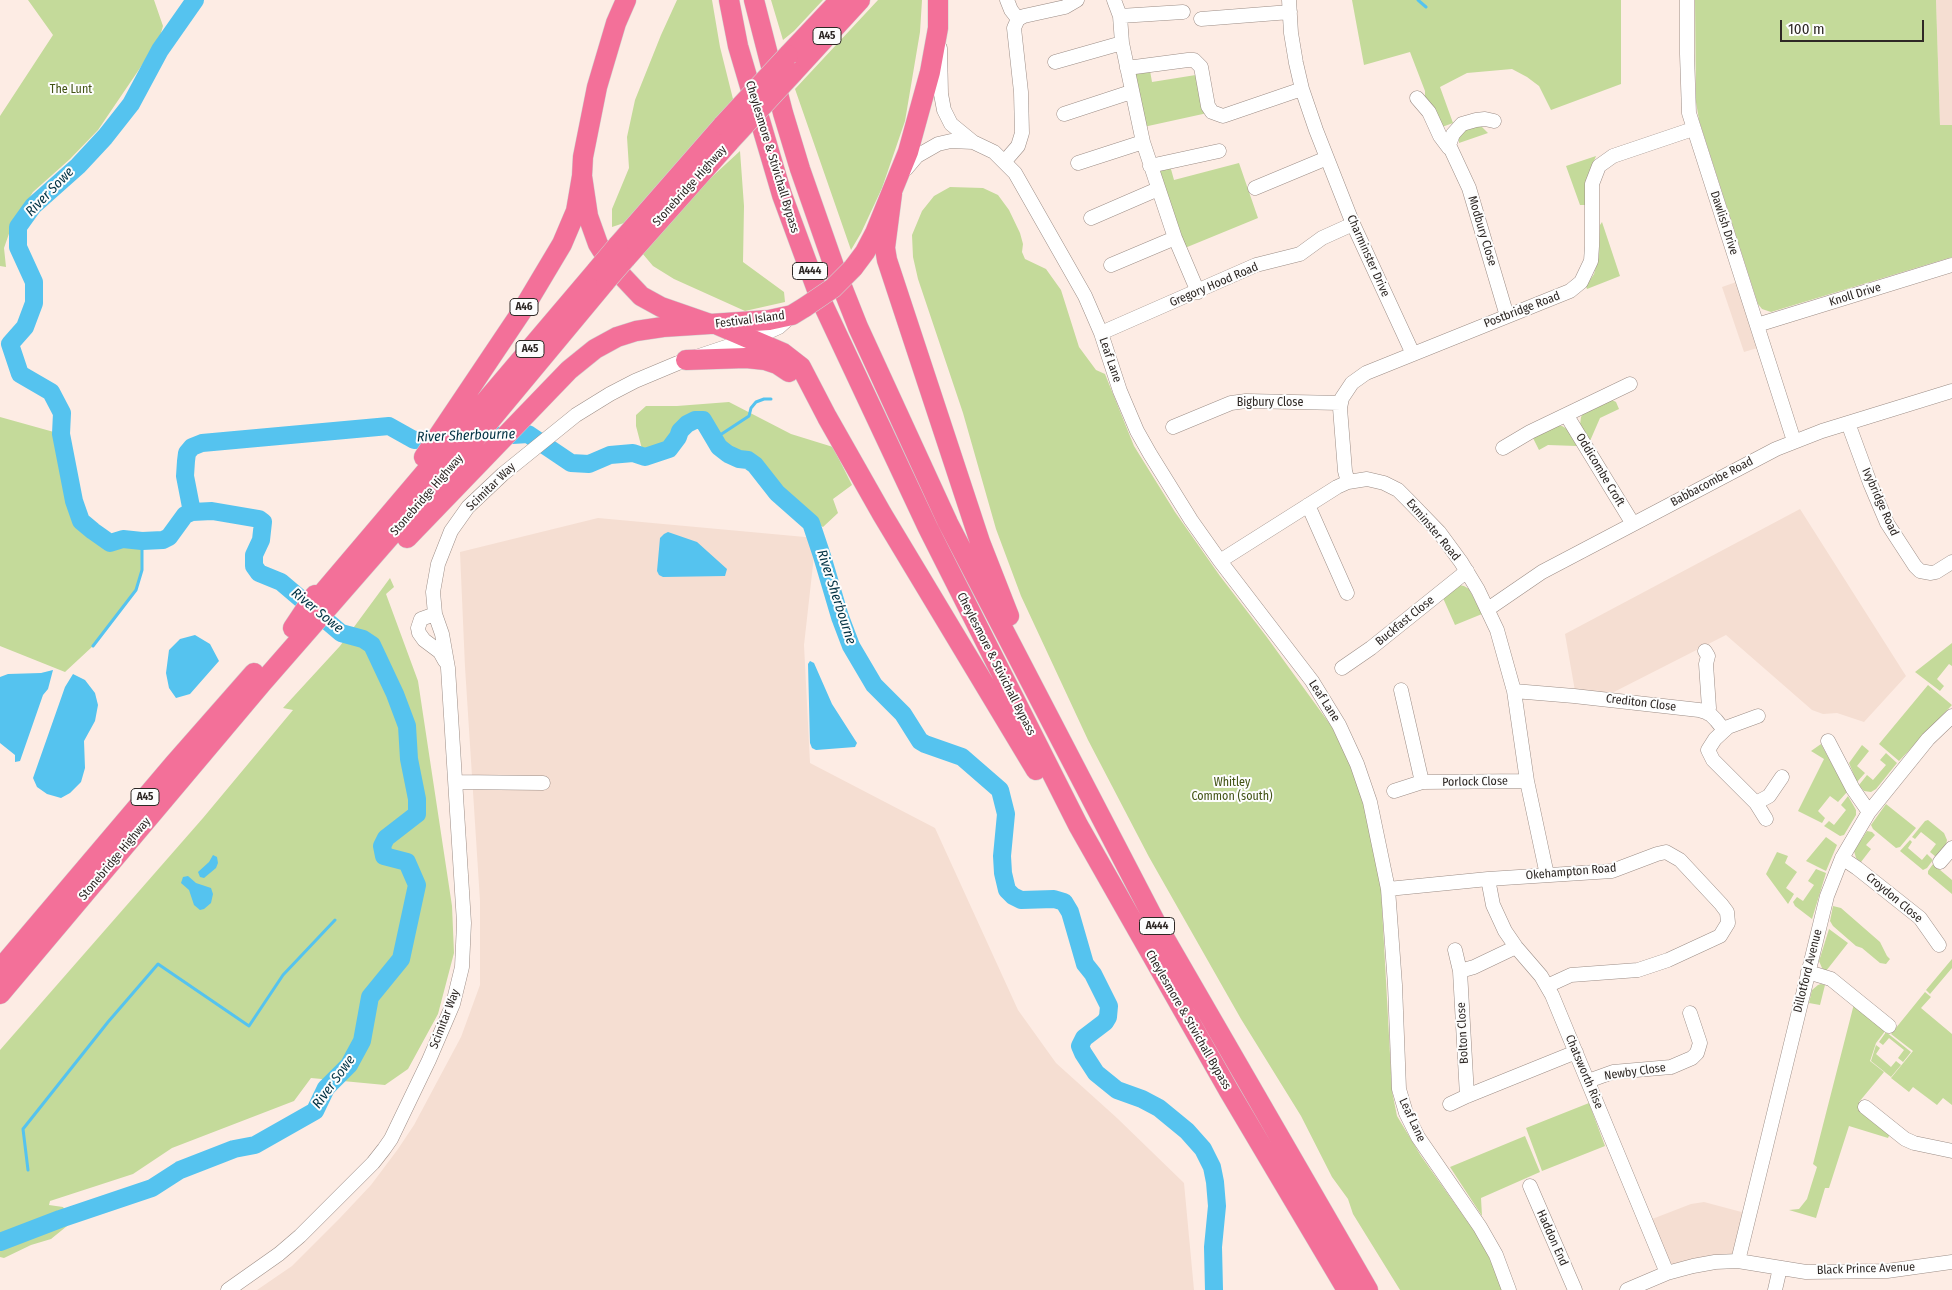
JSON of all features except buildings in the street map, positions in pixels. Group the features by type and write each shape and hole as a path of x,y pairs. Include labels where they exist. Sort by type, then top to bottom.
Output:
{"highway":[{"name":"Festival Island","path":"626,0 616,23 597,87 583,157 582,176 591,225 598,244 610,264 631,287 651,302 714,325 769,320 799,311 833,288 853,268 870,243 908,152 925,91 938,28 938,0"},
{"name":"Cheylesmore & Stivichall Bypass","path":"729,0 738,46 782,195 820,298 932,536 1078,825 1229,1091 1347,1290"},
{"name":"Cheylesmore & Stivichall Bypass","path":"754,0 774,78 812,206 855,319 948,523 1157,925 1368,1290"},
{"name":"Stonebridge Highway","path":"330,596 463,453 601,276 790,64 840,0"},
{"name":"Stonebridge Highway","path":"790,64 860,0"},
{"name":"A46","path":"434,454 454,428 562,244 576,210 582,176"},
{"path":"895,185 885,248 887,260 980,542 1011,621 1017,658"},
{"name":"Stonebridge Highway","path":"454,428 601,276"},
{"path":"330,596 494,448 513,426 569,370 595,348 617,337 650,328 714,325 790,356 801,367 826,417 882,514 1054,801 1078,825"},
{"path":"686,360 746,358 765,360 781,366 813,389"},
{"name":"Stonebridge Highway","path":"0,994 305,632 434,454"},
{"name":"Stonebridge Highway","path":"0,969 174,764 305,632"},
{"path":"1308,1187 1380,1290"}],"street":[{"path":"1007,0 1011,10 1018,19"},
{"path":"1005,161 1018,146 1022,133 1021,92 1014,28 1018,19 1065,7 1077,0"},
{"path":"1114,0 1120,16 1122,43 1142,142 1175,238 1198,292"},
{"name":"Dawlish Drive","path":"1687,0 1688,98 1693,129 1794,441"},
{"name":"Charminster Drive","path":"1201,19 1289,4 1293,46 1302,89 1353,224 1413,354"},
{"path":"1120,16 1183,12"},
{"name":"Leaf Lane","path":"938,28 942,67 941,94 944,110 951,124 973,142 988,148 1005,161 1015,173 1085,296 1101,333 1120,391 1137,430 1167,483 1220,562 1312,681 1339,725 1357,764 1368,795 1388,889 1395,985 1398,1089 1406,1113 1418,1137 1480,1227 1496,1255 1509,1290"},
{"path":"1055,62 1122,43"},
{"path":"1127,68 1194,60 1201,67 1208,106 1212,112 1223,116 1302,89"},
{"path":"1064,114 1131,92"},
{"name":"Modbury Close","path":"1417,98 1429,112 1440,136 1449,148 1468,185 1507,316"},
{"path":"1449,148 1451,137 1462,124 1485,119 1494,121"},
{"name":"Postbridge Road","path":"1341,403 1346,390 1359,378 1413,354 1566,293 1577,285 1586,274 1590,265 1592,246 1592,184 1597,169 1609,157 1693,129"},
{"name":"Leaf Lane","path":"895,185 917,156 931,146 945,142 973,142"},
{"path":"1078,163 1142,142"},
{"path":"1150,166 1219,151"},
{"path":"1256,188 1327,158"},
{"path":"1091,218 1158,190"},
{"name":"Gregory Hood Road","path":"1101,333 1256,265 1300,254 1322,238 1353,224"},
{"path":"1111,265 1175,238"},
{"name":"Knoll Drive","path":"1757,325 1952,265"},
{"name":"Scimitar Way","path":"228,1290 279,1254 300,1236 373,1163 391,1140 445,1026 459,986 464,945 457,782 448,668 442,634 435,614 433,592 443,549 451,531 468,507 503,474 576,414 635,381 686,360 750,339 779,327 799,311"},
{"path":"1503,448 1530,432 1567,416 1630,384"},
{"name":"Babbacombe Road","path":"1488,609 1542,572 1794,441 1952,392"},
{"name":"Bigbury Close","path":"1173,427 1230,403 1246,401 1341,403"},
{"path":"1341,403 1341,430 1345,471 1348,482"},
{"name":"Oddicombe Croft","path":"1567,416 1633,524"},
{"name":"Ivybridge Road","path":"1848,423 1887,523 1915,566 1920,570 1931,573 1952,562"},
{"name":"Exminster Road","path":"1220,562 1308,505 1348,482 1362,479 1373,480 1398,490 1438,532 1467,571 1488,609 1504,649 1514,690 1527,781 1547,874"},
{"path":"1308,505 1347,593"},
{"name":"Buckfast Close","path":"1342,668 1371,648 1467,571"},
{"name":"Scimitar Way","path":"435,614 421,619 418,628 419,633 424,640 440,652 448,668"},
{"path":"1705,651 1708,656 1706,663 1709,708 1707,713 1724,730"},
{"path":"1402,690 1422,782"},
{"name":"Crediton Close","path":"1514,690 1699,710 1707,713"},
{"path":"1758,716 1738,722 1724,730 1710,746 1709,754 1712,760 1756,803 1766,819"},
{"name":"Dillotford Avenue","path":"1738,1261 1827,896 1842,858 1869,812 1928,740 1952,716"},
{"path":"1828,741 1853,789 1869,812"},
{"path":"1756,803 1769,796 1782,778"},
{"name":"Porlock Close","path":"1394,791 1422,782 1527,781"},
{"path":"457,782 543,783"},
{"path":"1940,862 1952,848"},
{"name":"Okehampton Road","path":"1388,889 1547,874 1616,870 1656,854 1666,852 1680,860 1727,912 1728,920 1725,929 1717,938 1645,969 1575,974 1547,986"},
{"name":"Croydon Close","path":"1842,858 1920,918 1939,945"},
{"name":"Chatsworth Rise","path":"1488,879 1496,912 1505,931 1547,986 1667,1273"},
{"path":"1460,971 1474,967 1516,947"},
{"name":"Bolton Close","path":"1455,950 1460,971 1467,1096"},
{"path":"1808,972 1831,979 1889,1026"},
{"name":"Newby Close","path":"1588,1081 1613,1072 1671,1067 1692,1058 1697,1053 1700,1043 1690,1013"},
{"path":"1450,1104 1576,1052"},
{"path":"1865,1106 1905,1139 1914,1144 1952,1151"},
{"name":"Haddon End","path":"1530,1186 1575,1290"},
{"name":"Black Prince Avenue","path":"1627,1290 1667,1273 1702,1264 1738,1261 1806,1272 1887,1271 1952,1262"},
{"path":"1775,1290 1780,1268"}],"shaded area":[{"path":"1936,0 1952,0 1952,125 1940,125"},
{"path":"1742,280 1764,346 1744,352 1722,287"},
{"path":"1800,509 1906,676 1864,722 1837,713 1823,714 1812,710 1726,635 1608,695 1575,691 1565,634"},
{"path":"598,518 816,538 804,645 810,763 935,828 1018,1010 1056,1063 1117,1118 1184,1183 1194,1290 257,1290 292,1266 340,1218 371,1185 398,1149 414,1125 461,1037 480,985 480,901 465,667 460,552"},
{"path":"1704,1202 1749,1214 1738,1261 1667,1273 1647,1221 1691,1204"}],"green space":[{"name":"The Lunt","path":"28,0 154,0 163,26 159,40 98,130 70,159 33,192 12,225 4,248 6,267 0,266 0,116 53,35"},
{"path":"677,0 712,0 720,47 734,103 624,223 612,227 612,209 629,168 627,137 635,100"},
{"path":"771,0 823,0 783,40"},
{"path":"878,0 922,0 920,32 905,121 882,188 851,250 795,89"},
{"path":"1352,0 1621,0 1621,84 1551,110 1539,86 1512,69 1467,73 1440,87 1453,123 1442,127 1425,98 1425,91 1410,52 1364,65"},
{"path":"1695,0 1936,0 1940,125 1952,125 1952,257 1771,312 1762,309 1758,304 1699,120 1696,102"},
{"path":"1149,65 1152,82 1202,74 1212,112 1139,128 1127,68"},
{"path":"1481,126 1488,133 1459,143 1461,130"},
{"path":"740,151 744,206 743,262 784,292 785,302 745,311 674,279 653,266 642,253 702,186"},
{"path":"1596,156 1586,181 1585,205 1580,205 1566,166"},
{"path":"1169,162 1174,180 1239,163 1258,218 1180,250 1150,166"},
{"name":"Whitley Common (south)","path":"950,187 983,188 998,195 1009,210 1020,233 1023,244 1022,252 1025,259 1046,269 1061,290 1079,347 1096,370 1105,374 1134,446 1175,512 1332,727 1351,767 1370,824 1381,889 1392,1091 1397,1116 1421,1156 1484,1245 1503,1290 1400,1290 1353,1214 1348,1199 1332,1177 1301,1116 1241,1019 1149,857 1088,740 1021,596 996,529 963,413 918,279 913,257 912,235 922,211 934,196"},
{"path":"1602,222 1620,276 1587,289 1586,286 1594,274 1599,256 1600,225"},
{"path":"1612,400 1616,402 1619,409 1600,418 1590,441 1580,425 1581,417 1583,414"},
{"path":"729,402 791,434 833,447 852,485 833,499 838,513 823,527 815,523 801,505 773,481 761,462 750,454 736,455 726,449 708,416 700,414 691,415 679,423 676,434 665,444 647,453 642,449 636,426 636,415 646,406"},
{"path":"0,417 61,434 74,501 81,521 110,543 123,539 142,541 142,570 136,590 93,646 65,672 0,646"},
{"path":"1556,426 1562,426 1567,429 1577,446 1548,445 1539,450 1533,438"},
{"path":"390,578 394,587 386,594 418,681 452,906 454,953 438,1014 408,1069 385,1085 311,1078 294,1101 172,1148 133,1174 50,1201 49,1205 63,1207 72,1222 51,1239 31,1245 4,1258 0,1257 0,1050 203,818 293,710 283,708 340,646"},
{"path":"1459,585 1469,589 1482,614 1455,625 1443,598"},
{"path":"1952,643 1952,666 1949,664 1937,679 1944,686 1940,691 1915,672"},
{"path":"1928,685 1952,705 1899,761 1879,744"},
{"path":"1821,744 1847,792 1838,802 1830,796 1818,811 1825,818 1822,823 1798,811 1824,759 1811,751"},
{"path":"1862,745 1869,751 1857,766 1865,773 1857,782 1849,763"},
{"path":"1886,753 1897,763 1876,789 1871,792 1864,791 1859,785 1867,775 1873,780 1886,765 1880,760"},
{"path":"1848,796 1856,810 1856,815 1844,835 1840,836 1824,826 1829,821 1834,825 1846,810 1841,805"},
{"path":"1886,804 1916,828 1900,847 1896,848 1873,829 1871,825"},
{"path":"1928,820 1944,833 1947,840 1946,845 1936,857 1930,852 1936,844 1921,832 1915,839 1912,837"},
{"path":"1867,831 1875,835 1866,845 1871,849 1861,862 1856,858 1854,851"},
{"path":"1826,837 1837,845 1826,871 1806,861"},
{"path":"1910,840 1912,842 1908,848 1922,860 1927,854 1933,860 1927,868 1923,870 1900,851"},
{"path":"1777,852 1788,856 1785,863 1797,872 1786,888 1794,894 1788,904 1766,874"},
{"path":"1933,864 1952,880 1952,894 1928,874"},
{"path":"1816,869 1826,873 1812,919 1795,906 1793,902 1797,897 1803,901 1814,885 1808,881"},
{"path":"1833,906 1841,908 1880,942 1890,959 1886,964 1880,963 1862,948 1856,946 1833,926 1830,921"},
{"path":"1829,929 1848,943 1826,971 1822,968 1819,961"},
{"path":"1952,959 1952,968 1930,994 1926,990"},
{"path":"1821,984 1825,985 1820,1005 1809,1003 1812,990"},
{"path":"1925,992 1931,997 1921,1008 1952,1034 1952,1105 1943,1098 1937,1105 1913,1087 1909,1092 1891,1078 1913,1051 1891,1034"},
{"path":"1855,1000 1889,1026 1876,1043 1870,1061 1884,1072 1859,1102 1892,1129 1888,1138 1849,1126 1829,1188 1825,1188 1816,1218 1789,1210 1799,1209 1807,1199 1817,1167 1813,1164"},
{"path":"1886,1032 1911,1052 1903,1062 1898,1058 1904,1050 1889,1038 1883,1045 1879,1042"},
{"path":"1876,1045 1880,1048 1876,1054 1891,1067 1896,1061 1901,1065 1891,1077 1871,1061"},
{"path":"1589,1103 1605,1146 1542,1171 1526,1128"},
{"path":"1525,1136 1540,1172 1481,1198 1482,1216 1450,1167"}],"water":[{"path":"668,532 697,542 727,569 725,576 663,577 659,575 657,571 660,538"},
{"path":"195,635 210,644 219,661 190,694 176,698 169,688 166,673 169,650 180,639"},
{"path":"810,661 814,663 832,704 857,743 855,747 816,750 812,748 810,743 808,664"},
{"path":"53,670 48,689 43,695 20,761 15,762 15,755 0,743 0,677 8,674 41,673"},
{"path":"73,674 85,680 95,693 98,705 95,721 84,741 85,768 81,782 70,793 61,798 47,794 37,787 33,778 65,687"},
{"path":"213,855 217,857 218,863 216,868 204,878 200,877 198,872 209,862"},
{"path":"188,876 196,883 211,888 213,894 211,903 204,909 200,910 194,905 189,890 181,883 183,877"}],"waterway":[{"name":"River Sowe","path":"0,1242 60,1219 152,1188 180,1170 234,1149 255,1145 315,1111 326,1088 349,1065 362,1041 370,997 401,959 417,885 407,862 384,856 382,846 386,838 417,814 417,799 409,759 407,726 395,694 372,645 363,639 341,633 281,582 259,573 254,566 254,555 261,540 263,522 259,519 212,511 192,512 185,515 169,537 163,540 142,541 123,539 110,543 93,531 81,521 74,501 61,434 62,413 51,392 20,374 10,344 25,327 34,303 34,282 18,247 18,227 33,206 78,166 105,137 131,104 160,50 195,0"},
{"path":"1418,0 1426,7"},
{"path":"714,439 749,416 751,408 756,402 771,399"},
{"name":"River Sherbourne","path":"497,436 528,434 571,463 589,464 610,455 633,453 645,457 669,449 680,431 687,424 695,420 703,420 719,447 728,454 739,459 748,460 755,465 777,493 811,523 851,646 874,685 903,714 920,741 962,757 1000,790 1006,814 1002,856 1007,890 1021,900 1054,899 1064,902 1070,912 1085,964 1093,974 1109,1006 1108,1017 1105,1022 1084,1038 1080,1046 1083,1053 1096,1073 1117,1090 1142,1099 1159,1108 1187,1131 1203,1149 1212,1167 1217,1206 1213,1247 1214,1290"},
{"name":"River Sherbourne","path":"192,512 185,476 187,453 192,447 202,443 389,426 414,440 447,439"},
{"path":"93,646 136,590 142,570 142,541"},
{"path":"28,1170 23,1129 108,1022 158,964 249,1026 283,975 335,920"}]}
